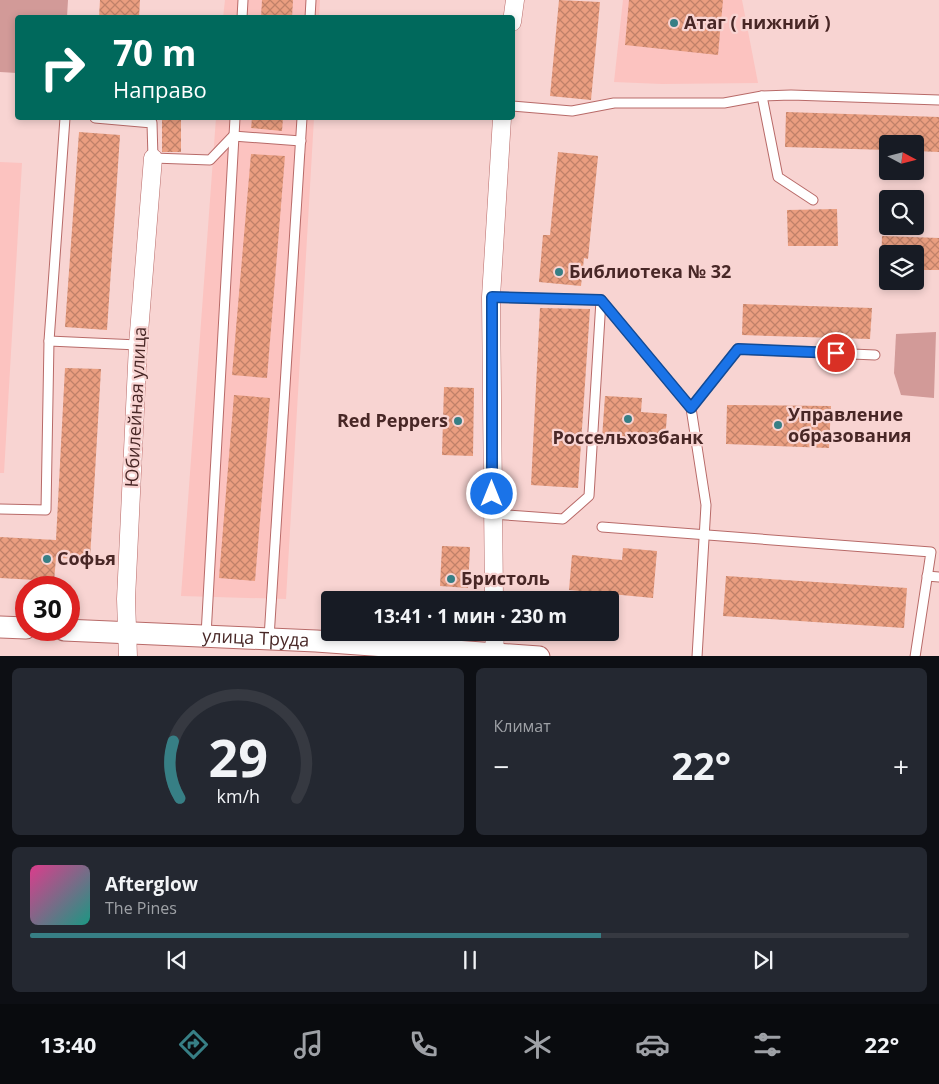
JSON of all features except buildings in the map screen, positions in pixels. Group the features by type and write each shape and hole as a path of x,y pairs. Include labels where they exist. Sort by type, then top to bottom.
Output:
{"street":[{"path":"513,15 515,0"},
{"path":"494,591 492,297 502,120"},
{"name":"Юбилейная улица","path":"128,656 126,599 138,345 153,158"},
{"path":"0,627 15,628"},
{"name":"улица Труда","path":"80,631 270,638 495,655 540,656"},
{"path":"495,641 495,655"}],"lane":[{"path":"242,15 243,0"},
{"path":"310,15 311,0"},
{"path":"515,106 572,112 614,103 724,104 762,96 791,95 939,100"},
{"path":"762,96 778,177 813,200"},
{"path":"0,509 46,510 49,341 65,120"},
{"path":"118,120 152,123 153,158 210,160 233,136"},
{"path":"206,635 235,120"},
{"path":"270,638 302,120"},
{"path":"233,136 301,141"},
{"path":"492,297 601,300 691,408 706,504 697,656"},
{"path":"492,514 563,519 589,496 601,300"},
{"path":"49,341 138,345"},
{"path":"691,408 738,349 875,355"},
{"path":"602,527 931,552 915,656"},
{"path":"927,576 939,577"}],"shaded area":[{"path":"0,0 68,0 67,15 15,15 15,73 0,72"},
{"path":"225,0 320,0 319,15 223,15"},
{"path":"623,0 742,0 758,83 662,84 614,82"},
{"path":"216,120 314,120 286,599 181,596"},
{"path":"0,162 22,163 4,473 0,473"},
{"path":"936,332 934,398 901,395 894,373 896,334"}],"place":[{"name":"Атаг ( нижний )","path":"674,23"},
{"name":"Библиотека № 32","path":"559,272"},
{"name":"Россельхозбанк","path":"628,419"},
{"name":"Red Peppers","path":"458,421"},
{"name":"Управление образования","path":"778,425"},
{"name":"Софья","path":"47,559"},
{"name":"Бристоль","path":"451,579"}],"route":[{"path":"492,494 492,297 601,300 691,408 738,349 836,353"}]}
